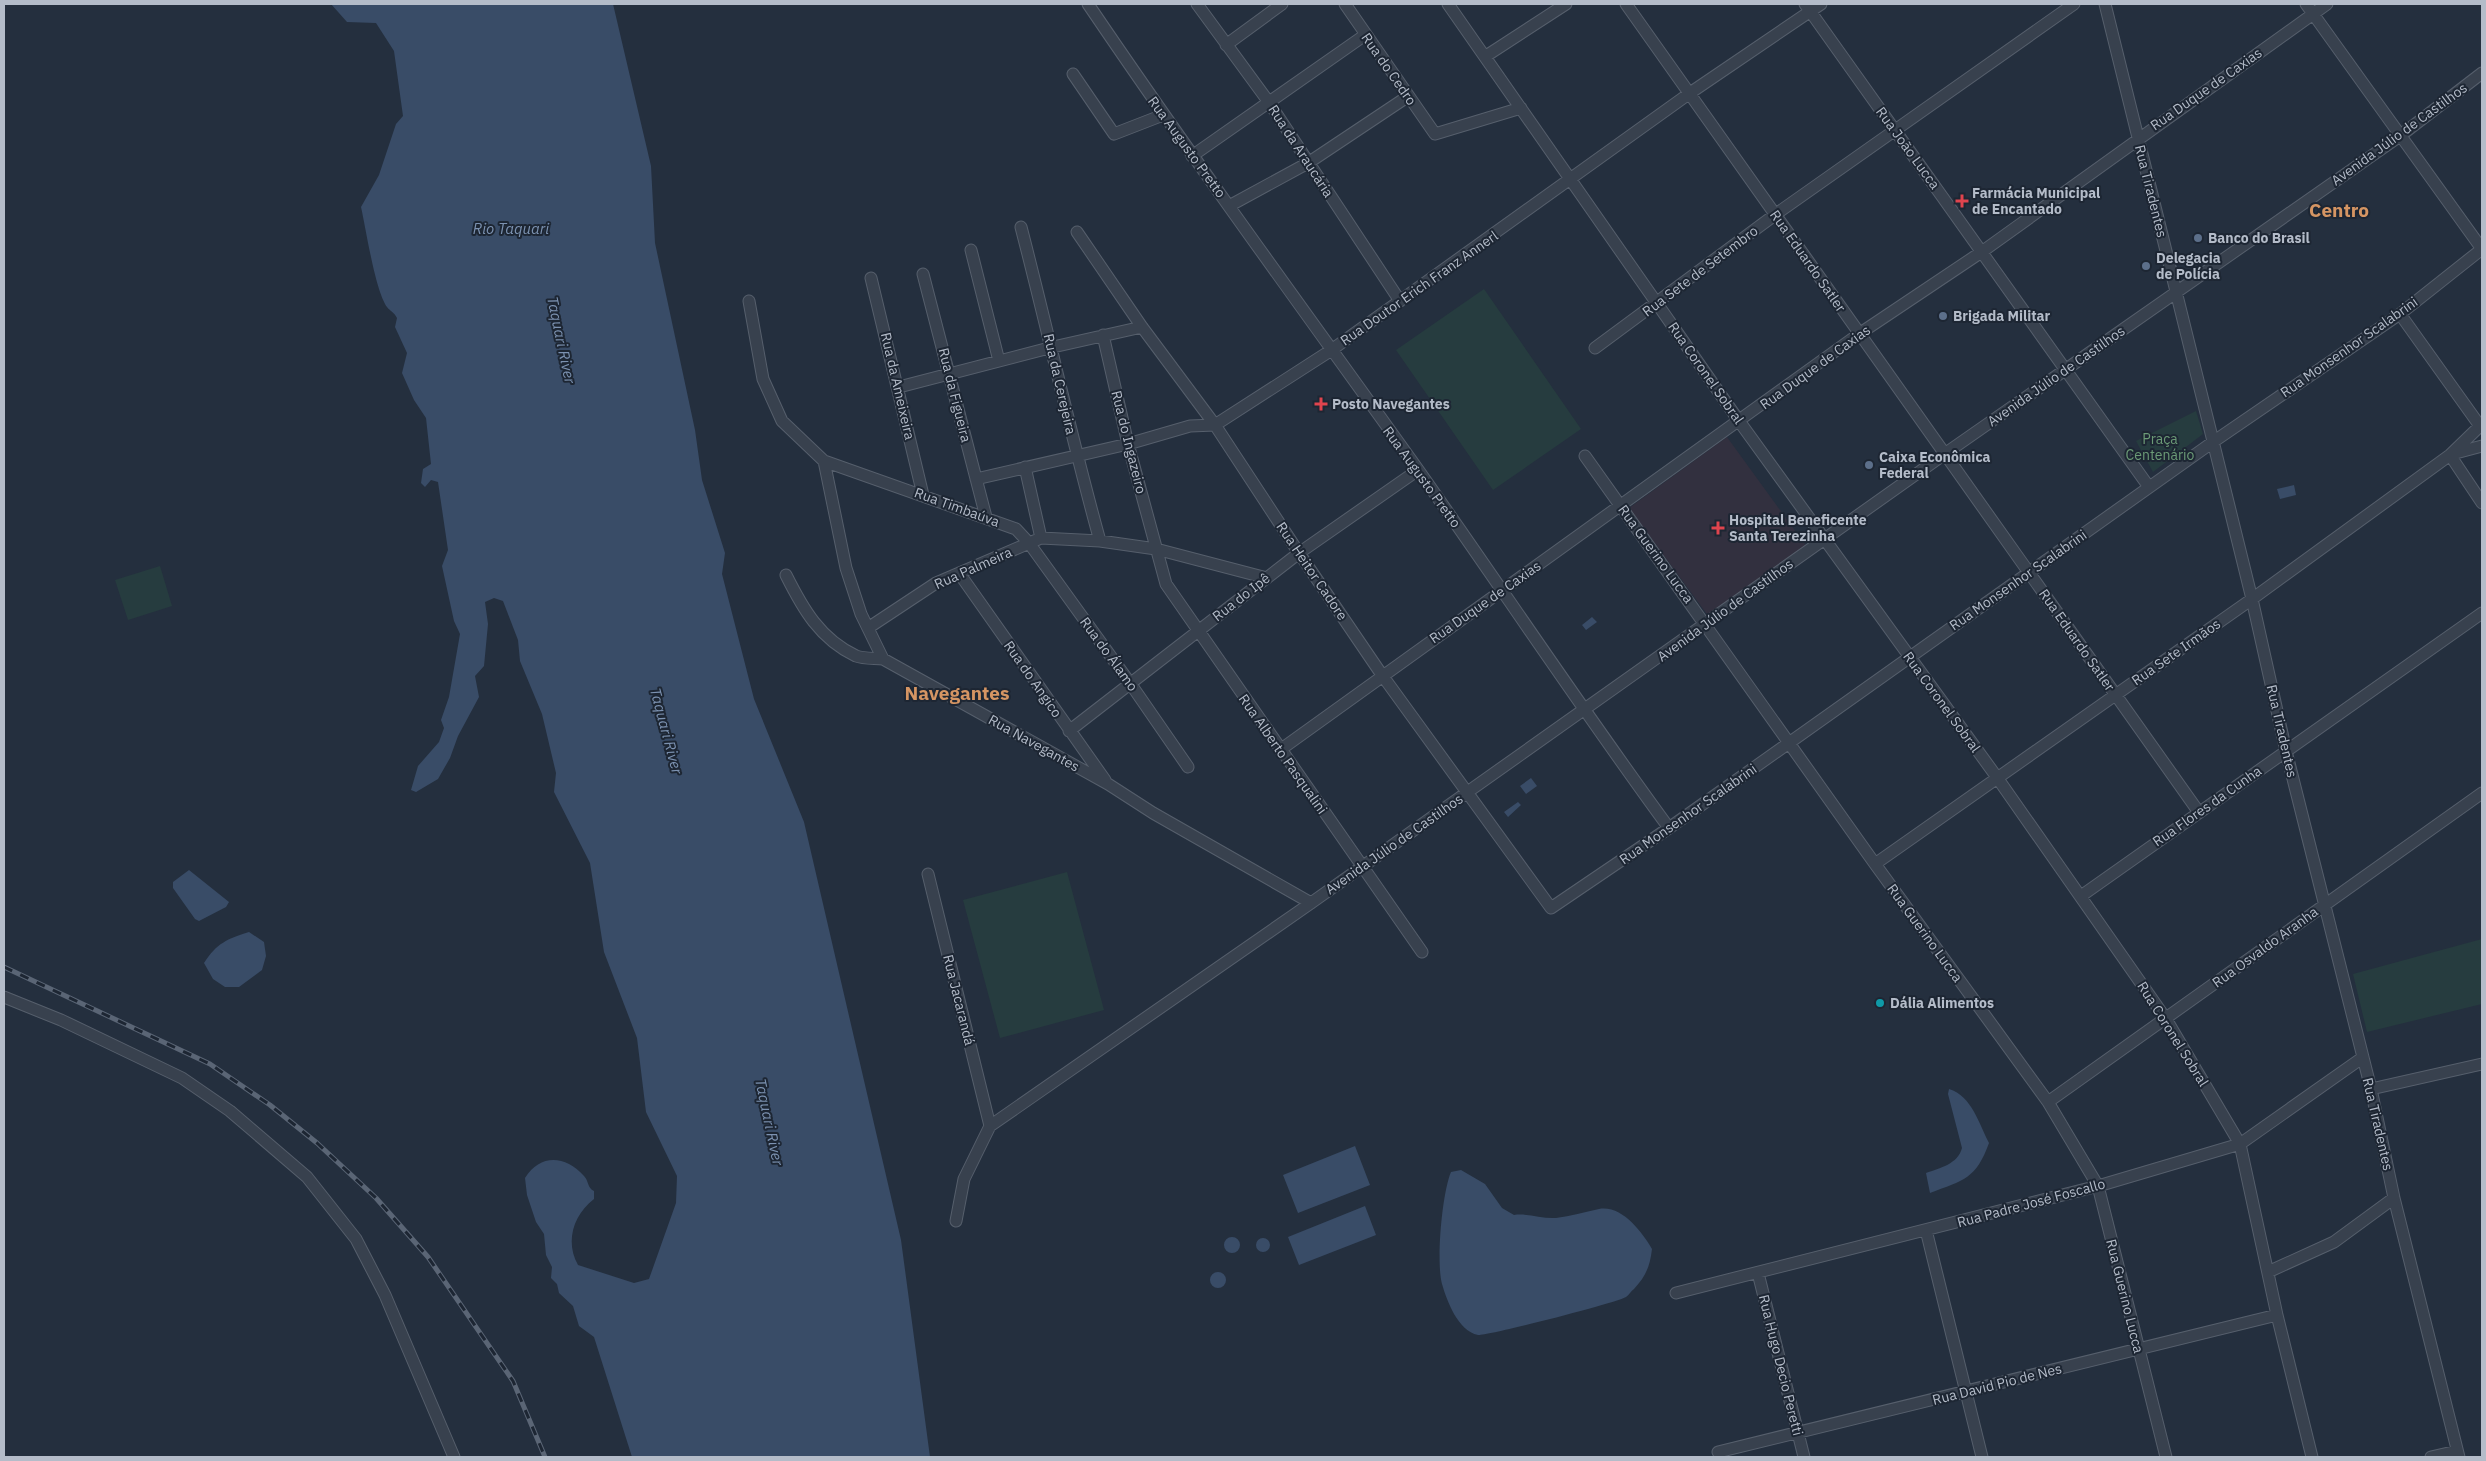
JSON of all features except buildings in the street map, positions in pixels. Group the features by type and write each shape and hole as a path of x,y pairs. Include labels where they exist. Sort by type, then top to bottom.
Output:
{"street":[{"name":"Rua Augusto Pretto","path":"1088,4 1163,115 1330,351 1418,470 1502,589 1584,711 1669,828"},
{"name":"Rua da Araucária","path":"1197,4 1268,101 1400,301"},
{"path":"1226,46 1282,4"},
{"name":"Rua do Cedro","path":"1345,4 1407,97 1435,134 1521,108"},
{"name":"Rua Coronel Sobral","path":"1448,4 1739,421 1996,776 2166,1019 2240,1144 2276,1315 2312,1457"},
{"path":"1486,56 1566,4"},
{"name":"Rua Eduardo Satler","path":"1626,4 2198,811"},
{"name":"Rua Doutor Erich Franz Annerl","path":"1215,425 1330,351 1572,180 1808,8 1821,4"},
{"name":"Rua Sete de Setembro","path":"1595,348 1894,129 2074,4"},
{"name":"Rua Tiradentes","path":"2105,4 2252,599 2286,751 2371,1089 2394,1198 2458,1454"},
{"name":"Rua Duque de Caxias","path":"1280,750 1859,334 1983,251 2138,138 2310,8 2326,4"},
{"name":"Rua João Lucca","path":"1808,8 1983,251 2064,371 2149,487"},
{"path":"2310,8 2482,249"},
{"path":"1192,156 1268,101 1365,35"},
{"name":"Avenida Júlio de Castilhos","path":"990,1126 1311,904 1466,792 1584,711 1946,453 2400,136 2482,73"},
{"path":"1073,74 1114,134 1163,115"},
{"path":"1229,206 1308,163 1407,97"},
{"name":"Rua da Cerejeira","path":"1021,226 1053,347 1076,454 1100,541"},
{"name":"Rua Heitor Cadore","path":"1077,232 1142,327 1215,425 1382,675 1551,908"},
{"name":"Rua Monsenhor Scalabrini","path":"1551,908 1789,744 2213,442 2400,314 2482,249"},
{"path":"971,250 999,361"},
{"name":"Rua da Figueira","path":"923,274 986,516"},
{"name":"Rua da Ameixeira","path":"871,278 899,387 923,495"},
{"name":"Rua Timbaúva","path":"749,301 763,379 782,421 824,461 986,516 1016,529 1029,543"},
{"path":"2400,314 2481,426 2450,455"},
{"path":"899,387 1053,347 1142,327"},
{"name":"Rua do Ingazeiro","path":"1103,335 1128,444 1156,549"},
{"path":"976,479 1076,454 1128,444 1190,426 1215,425"},
{"path":"2450,455 2482,446"},
{"path":"2450,455 2482,503"},
{"name":"Rua Sete Irmãos","path":"1875,864 1996,776 2252,599 2450,455"},
{"name":"Rua Guerino Lucca","path":"1585,456 1875,864 2048,1102 2098,1186 2137,1348 2166,1457"},
{"path":"824,461 846,568 861,614 884,659"},
{"path":"1025,467 1040,538"},
{"name":"Rua do Ipê","path":"1069,730 1299,553 1418,470"},
{"path":"1029,543 1040,538 1100,541 1156,549 1266,578"},
{"name":"Rua Palmeira","path":"868,628 936,583 1029,543"},
{"name":"Rua do Álamo","path":"1029,543 1130,683 1188,768"},
{"name":"Rua Alberto Pasqualini","path":"1156,549 1166,584 1361,868 1422,952"},
{"name":"Rua do Angico","path":"959,574 1108,784"},
{"path":"786,575 804,612 827,637 858,656 884,659"},
{"name":"Rua Flores da Cunha","path":"2081,896 2198,811 2482,613"},
{"name":"Rua Navegantes","path":"884,659 1108,784 1153,813 1311,904"},
{"name":"Rua Osvaldo Aranha","path":"2048,1102 2482,793"},
{"name":"Rua Jacarandá","path":"928,874 990,1126"},
{"path":"4,996 61,1020 182,1078 230,1111 307,1177 356,1239 385,1295 454,1457"},
{"name":"Rua Padre José Foscallo","path":"1676,1293 2098,1186 2240,1144 2362,1058"},
{"path":"2371,1089 2482,1064"},
{"path":"956,1221 964,1179 990,1126"},
{"path":"2268,1272 2334,1242 2394,1198"},
{"path":"1926,1230 1982,1457"},
{"name":"Rua Hugo Decio Peretti","path":"1758,1273 1804,1457"},
{"name":"Rua David Pio de Nes","path":"1718,1452 2276,1315"},
{"path":"2431,1457 2458,1454"}],"shaded area":[{"name":"Hospital Beneficente Santa Terezinha","path":"1727,437 1807,547 1709,617 1629,508"}],"green space":[{"path":"1484,289 1581,429 1493,490 1396,350"},
{"name":"Praça Centenário","path":"2196,411 2203,434 2153,472 2136,441"},
{"path":"160,566 172,606 128,620 115,580"},
{"path":"1067,872 1104,1010 1000,1038 963,900"},
{"path":"2482,939 2482,1004 2367,1032 2353,974"}],"water":[{"name":"Rio Taquari","path":"331,4 613,4 651,166 655,243 695,430 702,480 725,553 722,574 754,699 804,822 901,1240 930,1457 632,1457 594,1337 579,1326 573,1306 559,1293 557,1284 551,1278 552,1267 546,1255 544,1234 536,1222 527,1195 525,1178 531,1170 545,1161 553,1160 569,1164 584,1176 590,1188 594,1191 594,1199 581,1213 573,1229 572,1247 578,1265 634,1283 649,1279 676,1203 677,1176 646,1112 637,1038 604,952 590,863 554,792 556,773 542,714 520,661 518,640 503,601 494,598 485,602 488,624 484,666 475,676 479,697 458,736 450,758 438,779 416,792 411,790 418,766 439,742 444,728 441,720 449,697 460,634 454,621 442,566 448,550 438,482 431,480 425,487 421,483 423,469 431,464 426,418 414,400 402,373 407,353 395,327 397,318 387,307 379,287 371,259 361,207 379,175 396,124 403,116 394,51 376,23 347,22"},
{"path":"2294,485 2296,495 2280,499 2277,489"},
{"path":"1592,617 1597,622 1586,630 1582,625"},
{"path":"1531,778 1537,786 1526,794 1520,786"},
{"path":"1518,802 1521,805 1508,817 1504,812"},
{"path":"189,870 229,902 226,907 199,921 195,919 173,888 173,882"},
{"path":"249,932 264,942 266,956 262,970 239,987 225,987 213,979 204,963 218,946"},
{"path":"1949,1089 1964,1098 1969,1104 1989,1143 1979,1164 1967,1177 1930,1193 1926,1173 1953,1162 1962,1148 1948,1094"},
{"path":"1355,1146 1370,1185 1298,1213 1283,1175"},
{"path":"1461,1170 1485,1184 1502,1208 1514,1215 1556,1218 1599,1209 1616,1211 1637,1228 1652,1249 1649,1266 1638,1284 1627,1296 1617,1300 1487,1334 1478,1335 1471,1332 1459,1322 1450,1307 1440,1274 1440,1244 1445,1195 1451,1172"},
{"path":"1365,1206 1376,1235 1299,1265 1288,1237"},
{"path":"1232,1237 1240,1245 1232,1253 1224,1245"},
{"path":"1260,1238 1266,1238 1270,1245 1266,1252 1260,1252 1256,1248 1256,1242"},
{"path":"1215,1272 1221,1272 1226,1277 1224,1286 1215,1288 1210,1283 1210,1277"}],"railway":[{"path":"4,967 210,1064 270,1105 317,1143 376,1198 428,1257 513,1381 545,1457"}],"place":[{"name":"Farmácia Municipal de Encantado","path":"1962,201"},
{"name":"Banco do Brasil","path":"2198,238"},
{"name":"Delegacia de Polícia","path":"2146,266"},
{"name":"Brigada Militar","path":"1943,316"},
{"name":"Posto Navegantes","path":"1321,404"},
{"name":"Caixa Econômica Federal","path":"1869,465"},
{"name":"Hospital Beneficente Santa Terezinha","path":"1718,528"},
{"name":"Dália Alimentos","path":"1880,1003"}],"district":[{"name":"Centro","path":"2339,210"},
{"name":"Navegantes","path":"957,693"}],"water label":[{"name":"Taquari River","path":"561,340"},
{"name":"Taquari River","path":"666,731"},
{"name":"Taquari River","path":"769,1122"}]}
